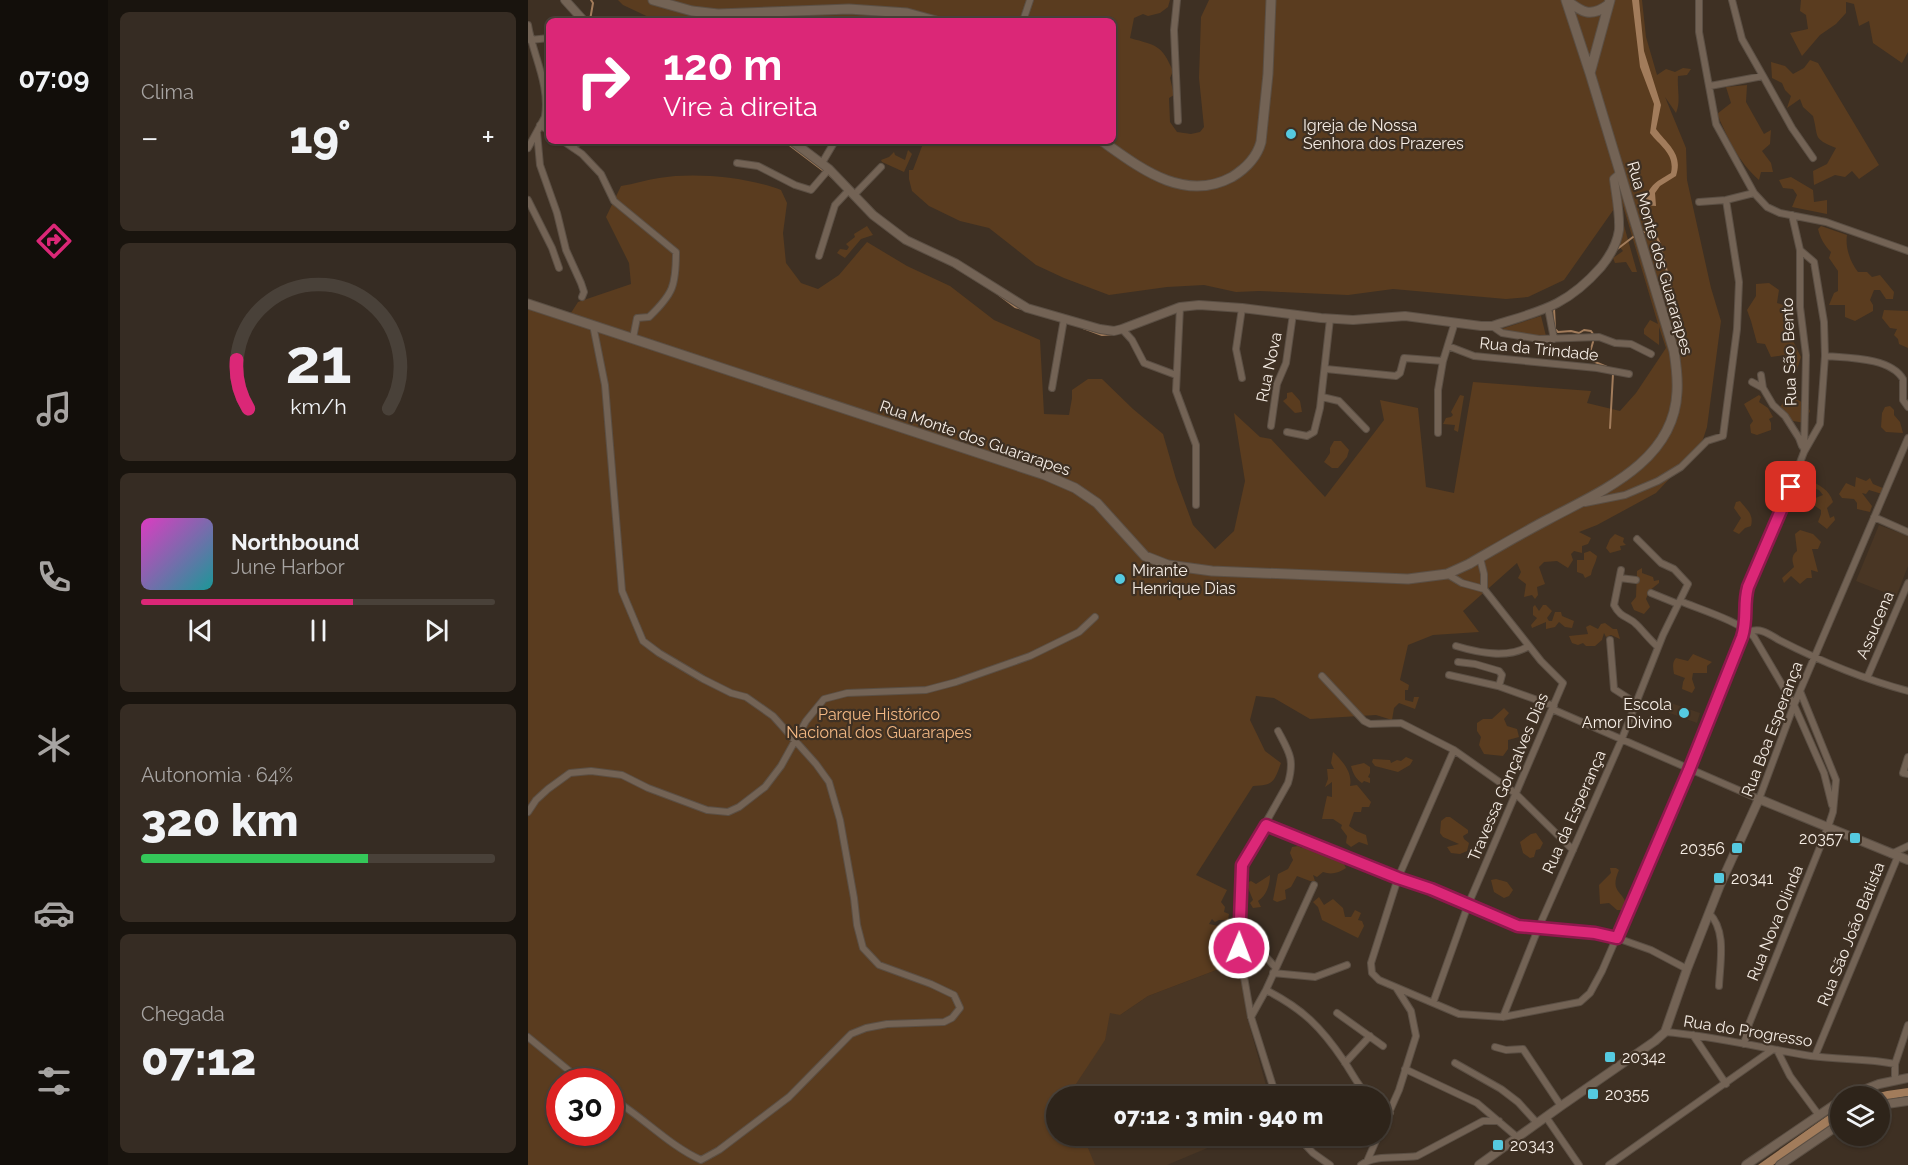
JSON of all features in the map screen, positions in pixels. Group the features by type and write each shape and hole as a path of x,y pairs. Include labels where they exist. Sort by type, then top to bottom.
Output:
{"main road":[{"path":"653,0 692,11 717,14 849,9 899,12 924,18"},
{"path":"1107,144 1158,178 1183,186 1214,184 1235,175 1244,168 1257,153 1261,142 1268,74 1271,0"},
{"path":"1566,0 1580,10 1589,12 1598,11 1609,2"},
{"name":"Rua Monte dos Guararapes","path":"528,304 1036,472 1076,488 1097,503 1145,556 1168,566 1212,571 1397,578 1447,574 1613,485 1636,469 1656,447 1674,409 1677,393 1674,351 1566,0"},
{"path":"1590,73 1609,2"}],"street":[{"path":"565,0 581,18"},
{"path":"1024,18 1030,0"},
{"path":"1177,0 1174,30 1178,121"},
{"path":"1699,0 1699,32 1716,124 1754,193 1767,207 1780,213 1826,222 1908,251"},
{"path":"1732,0 1742,39 1792,128 1813,158"},
{"path":"528,25 530,40 545,71 546,87"},
{"path":"530,40 546,38"},
{"path":"1710,86 1763,76"},
{"path":"528,148 546,116"},
{"path":"540,125 546,129"},
{"path":"537,132 540,165 567,250 584,292 582,297"},
{"path":"567,144 601,174 614,201 676,252 676,279 664,303 649,317 637,318 633,338"},
{"path":"573,148 575,144"},
{"path":"796,144 830,169 873,215 906,240 955,263 1027,308 1107,331 1122,329 1180,307 1199,304 1330,319 1353,320 1405,316 1481,326 1492,326 1548,311 1582,287 1612,251 1619,230 1614,178 1620,174"},
{"path":"822,163 833,144"},
{"path":"737,163 758,166 810,190 830,169"},
{"path":"819,256 835,205 882,167"},
{"path":"1699,202 1726,200 1754,193"},
{"path":"528,200 549,240 559,268"},
{"path":"1575,505 1625,495 1658,480 1694,456 1707,441 1723,436 1737,329 1739,282 1726,200"},
{"name":"Rua São Bento","path":"1792,215 1800,250 1800,307 1806,355 1804,452"},
{"name":"Rua São Bento","path":"1396,987 1459,1014 1503,1017 1580,1002 1587,998 1602,971 1747,630 1745,597 1748,587 1804,452 1820,424 1825,356 1824,322 1814,262 1800,250"},
{"path":"1180,307 1176,390 1196,445 1196,505"},
{"path":"1242,308 1236,349 1242,378"},
{"path":"1548,311 1554,339"},
{"name":"Rua Nova","path":"1271,426 1277,384 1286,363 1293,314"},
{"path":"1052,388 1064,319"},
{"path":"1287,432 1307,436 1312,434 1322,397 1330,319"},
{"path":"1438,432 1438,390 1443,361 1455,322"},
{"path":"593,324 604,385 622,591 636,620 640,636 659,653 702,679 731,693 746,697 773,716 795,740 829,782 837,803 851,878 856,925 863,948 879,965 932,984 954,995 960,1008 952,1018 944,1022 887,1024 851,1034 789,1097 719,1150 701,1160 687,1154 624,1106"},
{"path":"1492,326 1502,333 1539,339 1599,337 1616,343 1631,344 1651,354"},
{"path":"1122,329 1132,340 1144,363 1176,375"},
{"name":"Rua da Trindade","path":"1448,346 1481,357 1597,368 1629,374"},
{"path":"1825,356 1870,360 1894,370 1903,379 1903,400 1908,407"},
{"path":"1326,369 1396,376 1400,373 1404,358 1443,361"},
{"path":"1761,375 1763,388 1773,405 1790,423 1804,452"},
{"path":"1752,382 1763,388"},
{"path":"1322,397 1339,401 1366,429"},
{"name":"Rua Boa Esperança","path":"1665,1032 1687,969 1759,799 1794,705 1908,438"},
{"path":"1874,517 1908,531"},
{"name":"Rua da Esperança","path":"1503,1017 1538,929 1621,741 1658,647 1687,586 1687,580 1674,569 1661,563 1637,539"},
{"path":"1447,574 1462,584 1484,588 1484,574 1479,558"},
{"path":"1621,570 1614,601 1616,609 1624,618 1637,624 1649,640 1658,647"},
{"path":"1620,578 1636,580"},
{"name":"Assucena","path":"1867,678 1908,583"},
{"name":"Travessa Gonçalves Dias","path":"1434,1003 1468,905 1563,682 1547,668 1484,588"},
{"path":"1651,593 1747,630 1760,629 1814,658 1908,691"},
{"path":"528,812 536,800 570,773 591,771 622,775 648,788 707,810 728,812 739,807 765,787 781,766 812,713 824,699 846,693 926,690 956,682 1030,656 1079,632 1095,617"},
{"path":"1747,630 1794,705 1824,773 1833,812"},
{"path":"1610,640 1614,689 1636,704"},
{"path":"1456,646 1473,651 1509,654 1529,646"},
{"path":"1458,662 1499,670 1502,675 1498,686"},
{"path":"1449,675 1498,686 1553,708 1621,741 1908,860"},
{"path":"1322,676 1364,722 1370,724 1401,723 1454,750 1515,794 1573,850"},
{"name":"Rua Nova Olinda","path":"1744,1044 1749,1024 1833,812 1836,794 1833,770 1800,691"},
{"path":"1273,1086 1251,1017 1239,948 1239,926 1242,865 1288,783 1292,764 1291,757 1278,731"},
{"path":"1391,1110 1416,1036 1415,1026 1411,1011 1396,987 1376,977 1370,967 1398,878 1454,750"},
{"path":"1906,773 1908,757"},
{"path":"1266,825 1431,889 1518,926 1595,933 1617,938 1651,950 1687,969"},
{"path":"1895,855 1908,846"},
{"name":"Rua São João Batista","path":"1815,1056 1895,855"},
{"path":"1251,1017 1266,990 1314,885"},
{"path":"1710,913 1718,923 1721,939 1719,986"},
{"path":"1239,926 1274,970 1315,976 1347,965"},
{"path":"1266,990 1308,1015 1323,1031 1359,1086"},
{"path":"1337,1013 1383,1046"},
{"path":"1894,1080 1894,1064 1908,1025"},
{"name":"Rua do Progresso","path":"1479,1165 1650,1045 1665,1032 1692,1034 1815,1056 1894,1064"},
{"path":"1692,1034 1726,1084"},
{"path":"1345,1063 1370,1036"},
{"path":"528,1037 567,1068"},
{"path":"1495,1047 1506,1050 1523,1049 1561,1106"},
{"path":"1609,1165 1774,1050 1818,1114"},
{"path":"1455,1063 1501,1089 1518,1102 1537,1123"},
{"path":"1405,1069 1478,1103 1517,1137"},
{"path":"1874,1086 1908,1077"},
{"path":"1890,1104 1908,1101"},
{"path":"1746,1165 1830,1107"},
{"path":"1546,1117 1579,1165"},
{"path":"1368,1159 1417,1156 1483,1121 1499,1121"},
{"path":"1780,1165 1830,1131"},
{"path":"1306,1146 1330,1165"},
{"path":"1361,1165 1368,1159 1374,1146"}],"shaded area":[{"path":"1632,0 1639,0 1644,51 1661,105 1656,129 1674,151 1678,162 1676,176 1660,186 1655,193 1656,206 1644,205 1648,193 1656,182 1671,173 1672,166 1666,151 1650,133 1654,104 1640,67"},
{"path":"1879,525 1908,536 1908,566 1896,597 1856,581"},
{"name":"Escola Amor Divino","path":"1671,703 1700,713 1697,723 1667,712"},
{"path":"1240,961 1247,1017 1266,1086 1068,1086 1110,1012 1120,1015 1148,996"},
{"path":"1908,1088 1908,1096 1890,1099 1890,1091"},
{"path":"1830,1114 1830,1126 1773,1165 1758,1165"},
{"path":"1084,1146 1212,1146 1167,1165 1093,1165"}],"green space":[{"name":"Parque Histórico Nacional dos Guararapes","path":"618,0 1170,0 1168,7 1160,13 1148,16 1143,14 1134,18 1130,38 1157,47 1165,56 1173,71 1170,78 1174,95 1169,98 1170,122 1177,132 1191,134 1200,132 1204,127 1199,78 1201,17 1209,0 1642,0 1646,37 1657,75 1666,69 1675,72 1683,68 1691,69 1687,75 1678,76 1679,100 1676,113 1665,97 1686,148 1687,180 1711,288 1721,321 1707,427 1701,445 1656,493 1597,525 1579,532 1591,538 1588,544 1582,546 1582,553 1574,551 1571,554 1573,560 1568,568 1557,561 1544,562 1539,567 1545,584 1537,587 1538,595 1535,599 1532,595 1524,597 1526,584 1518,578 1521,572 1517,563 1463,611 1479,632 1433,635 1408,645 1400,680 1409,685 1408,690 1405,690 1405,700 1413,702 1414,697 1419,697 1415,709 1399,703 1394,708 1392,720 1376,715 1310,719 1274,698 1256,696 1250,720 1265,751 1281,763 1272,781 1265,785 1253,786 1196,875 1227,890 1221,902 1225,907 1224,912 1229,914 1228,920 1215,922 1212,919 1209,924 1238,930 1240,961 1148,996 1120,1015 1110,1013 1105,1040 1075,1086 1046,1086 1046,1146 1087,1146 1095,1165 528,1165 528,304 569,316 578,302 631,284 629,263 606,217 621,186 673,176 704,176 737,179 781,190 787,203 783,233 786,263 801,283 818,289 839,275 867,242 907,266 950,286 994,320 1040,340 1044,414 1069,415 1072,390 1088,379 1102,379 1163,434 1193,525 1215,549 1234,531 1245,481 1234,413 1260,437 1271,439 1325,497 1384,420 1380,400 1418,408 1426,487 1454,493 1473,382 1591,391 1587,403 1620,411 1636,393 1666,348 1659,327 1659,345 1644,334 1644,329 1650,320 1658,324 1621,199 1564,280 1528,297 1506,299 1393,289 1348,295 1236,292 1204,285 1167,287 1109,295 1036,265 989,228 960,221 929,206 912,191 909,170 913,170 923,144 1116,144 1116,18 651,18 623,5"},
{"path":"1801,0 1908,0 1908,52 1902,63 1873,43 1869,21 1859,26 1854,4 1846,2 1846,13 1836,24 1820,35 1802,56 1790,33 1808,29 1806,15 1800,11"},
{"path":"1810,60 1818,63 1879,165 1859,179 1852,171 1845,177 1835,175 1814,185 1813,171 1827,164 1836,148 1818,137 1813,116 1803,107 1800,99 1787,108 1791,96 1782,83 1772,78 1771,62 1785,66 1793,74 1804,68"},
{"path":"1747,85 1746,102 1764,134 1771,130 1770,144 1762,151 1771,163 1773,172 1761,172 1759,180 1739,157 1717,114 1731,103 1726,87"},
{"path":"908,150 912,154 904,172 881,160 894,152 895,155 905,160"},
{"path":"1791,177 1813,190 1814,202 1827,200 1827,214 1792,207 1797,195 1793,189 1783,188 1779,180"},
{"path":"1623,222 1637,272 1632,272 1626,262 1615,263 1613,258 1623,251 1619,246"},
{"path":"867,226 873,235 861,239 845,258 837,253 840,249 847,250 849,247 846,244 855,237 854,234"},
{"path":"1821,226 1847,235 1849,254 1858,272 1867,272 1872,277 1880,275 1894,292 1893,299 1886,299 1880,290 1874,290 1870,300 1873,311 1855,321 1845,317 1845,305 1829,305 1834,293 1838,291 1838,271 1829,258 1831,252 1820,236 1818,229"},
{"path":"1769,283 1779,290 1777,303 1794,308 1789,333 1801,357 1796,372 1789,374 1785,355 1771,357 1765,344 1757,343 1747,310 1756,296 1756,284"},
{"path":"1884,310 1908,311 1908,348 1899,344 1894,335 1897,329 1890,328 1882,318"},
{"path":"1541,316 1546,336 1498,330"},
{"path":"1292,392 1300,401 1302,412 1295,413 1283,401 1287,398 1287,393"},
{"path":"1460,395 1464,396 1458,432 1454,430 1455,425 1443,424 1446,418 1453,415 1451,412"},
{"path":"1759,395 1761,397 1759,402 1768,408 1773,417 1769,419 1771,430 1757,435 1751,433 1750,425 1753,421 1744,404"},
{"path":"1789,395 1807,405 1810,411 1805,423 1793,421 1780,407"},
{"path":"1890,406 1900,422 1903,433 1886,432 1881,427 1882,413 1885,407"},
{"path":"1334,441 1341,441 1349,450 1347,457 1338,468 1332,468 1324,462"},
{"path":"1856,477 1866,481 1870,478 1873,484 1885,489 1882,494 1869,490 1866,494 1862,493 1872,506 1870,512 1857,509 1854,499 1842,498 1839,494 1846,483 1855,487"},
{"path":"1807,479 1823,488 1833,502 1827,508 1830,518 1834,516 1835,520 1827,529 1818,522 1821,510 1801,497 1804,492 1813,499 1823,495 1819,490 1803,485"},
{"path":"1740,501 1749,512 1752,522 1751,526 1739,534 1733,531 1741,518 1734,508 1736,502"},
{"path":"1800,530 1813,534 1821,542 1818,549 1812,549 1818,572 1811,570 1812,578 1807,578 1800,584 1791,576 1784,583 1782,578 1794,567 1792,558 1797,551 1795,534"},
{"path":"1615,534 1624,538 1623,542 1626,545 1620,546 1621,550 1610,553 1606,548"},
{"path":"1590,551 1597,556 1591,575 1585,578 1583,574 1577,572 1577,560 1584,560 1584,553"},
{"path":"1642,568 1642,573 1653,577 1654,581 1659,580 1659,583 1649,591 1646,599 1650,607 1644,614 1634,610 1631,603 1636,597 1637,571"},
{"path":"1535,605 1539,611 1543,605 1546,605 1552,611 1547,618 1549,621 1552,621 1555,612 1561,612 1562,616 1574,621 1572,628 1565,627 1559,622 1555,627 1546,629 1546,622 1532,628 1531,625 1537,618 1533,615"},
{"path":"1605,623 1617,629 1620,639 1611,635 1606,637 1604,633 1602,640 1595,646 1572,643 1569,636 1588,634 1586,627 1590,625 1598,629 1601,624"},
{"path":"1693,654 1712,662 1707,666 1707,673 1693,673 1695,688 1692,693 1682,689 1685,678 1674,674 1673,665 1676,658 1688,661"},
{"path":"1504,708 1509,713 1504,719 1507,726 1517,729 1519,737 1508,740 1508,749 1503,756 1484,754 1479,745 1481,737 1477,731 1477,723 1483,719 1492,719"},
{"path":"1333,752 1343,763 1350,776 1350,786 1357,785 1371,802 1369,807 1362,807 1361,812 1354,812 1349,826 1366,835 1368,845 1359,842 1351,847 1346,843 1347,836 1341,828 1342,825 1333,819 1322,819 1327,796 1332,797 1332,782 1325,787 1328,779 1327,769 1334,769 1331,763"},
{"path":"1406,757 1413,760 1410,765 1398,772 1375,766 1372,762 1373,759 1390,760 1391,763 1401,761"},
{"path":"1364,763 1370,767 1368,777 1370,783 1364,781 1362,783 1355,776 1351,766"},
{"path":"1450,817 1468,830 1468,833 1463,836 1469,843 1467,851 1460,854 1451,853 1447,847 1459,844 1443,837 1440,833 1441,821"},
{"path":"1536,833 1543,843 1540,849 1536,850 1534,857 1530,858 1523,853 1520,842"},
{"path":"1316,839 1317,851 1320,847 1330,858 1349,850 1343,862 1346,868 1335,873 1323,872 1317,877 1313,875 1315,881 1297,876 1291,887 1285,890 1286,899 1277,902 1273,900 1278,874 1288,869 1293,860 1290,853 1292,847 1302,848 1305,842"},
{"path":"1610,868 1619,870 1615,883 1627,906 1624,910 1617,910 1609,903 1600,904 1599,885 1611,873"},
{"path":"1270,875 1267,890 1258,901 1261,907 1253,908 1250,903 1253,900 1246,883 1251,881 1256,884"},
{"path":"1491,880 1507,882 1513,890 1509,896 1504,898 1494,892"},
{"path":"1319,897 1324,905 1333,899 1343,908 1345,917 1351,917 1355,910 1361,913 1358,920 1362,921 1364,926 1358,938 1322,920 1318,907 1313,902"}],"waterway":[{"path":"590,18 593,3 591,0"},
{"path":"788,144 833,178"},
{"path":"1644,232 1654,231 1660,244 1671,288"},
{"path":"1616,250 1633,237"},
{"path":"999,295 1015,307 1022,309"},
{"path":"1554,308 1555,329 1558,332 1579,333 1584,330 1591,331 1593,334"},
{"path":"1083,328 1102,335 1115,334"},
{"path":"1593,342 1588,359 1607,367"},
{"path":"1610,428 1613,374"}],"place":[{"name":"Igreja de Nossa Senhora dos Prazeres","path":"1291,134"},
{"name":"Mirante Henrique Dias","path":"1120,579"},
{"name":"Escola Amor Divino","path":"1684,713"},
{"name":"20357","path":"1855,838"},
{"name":"20356","path":"1737,848"},
{"name":"20341","path":"1719,878"},
{"name":"20342","path":"1610,1057"},
{"name":"20355","path":"1593,1094"},
{"name":"20343","path":"1498,1145"}],"route":[{"path":"1239,948 1242,865 1266,825 1431,889 1518,926 1595,933 1617,938 1689,770 1742,637 1746,622 1745,597 1748,587 1791,487"}]}
